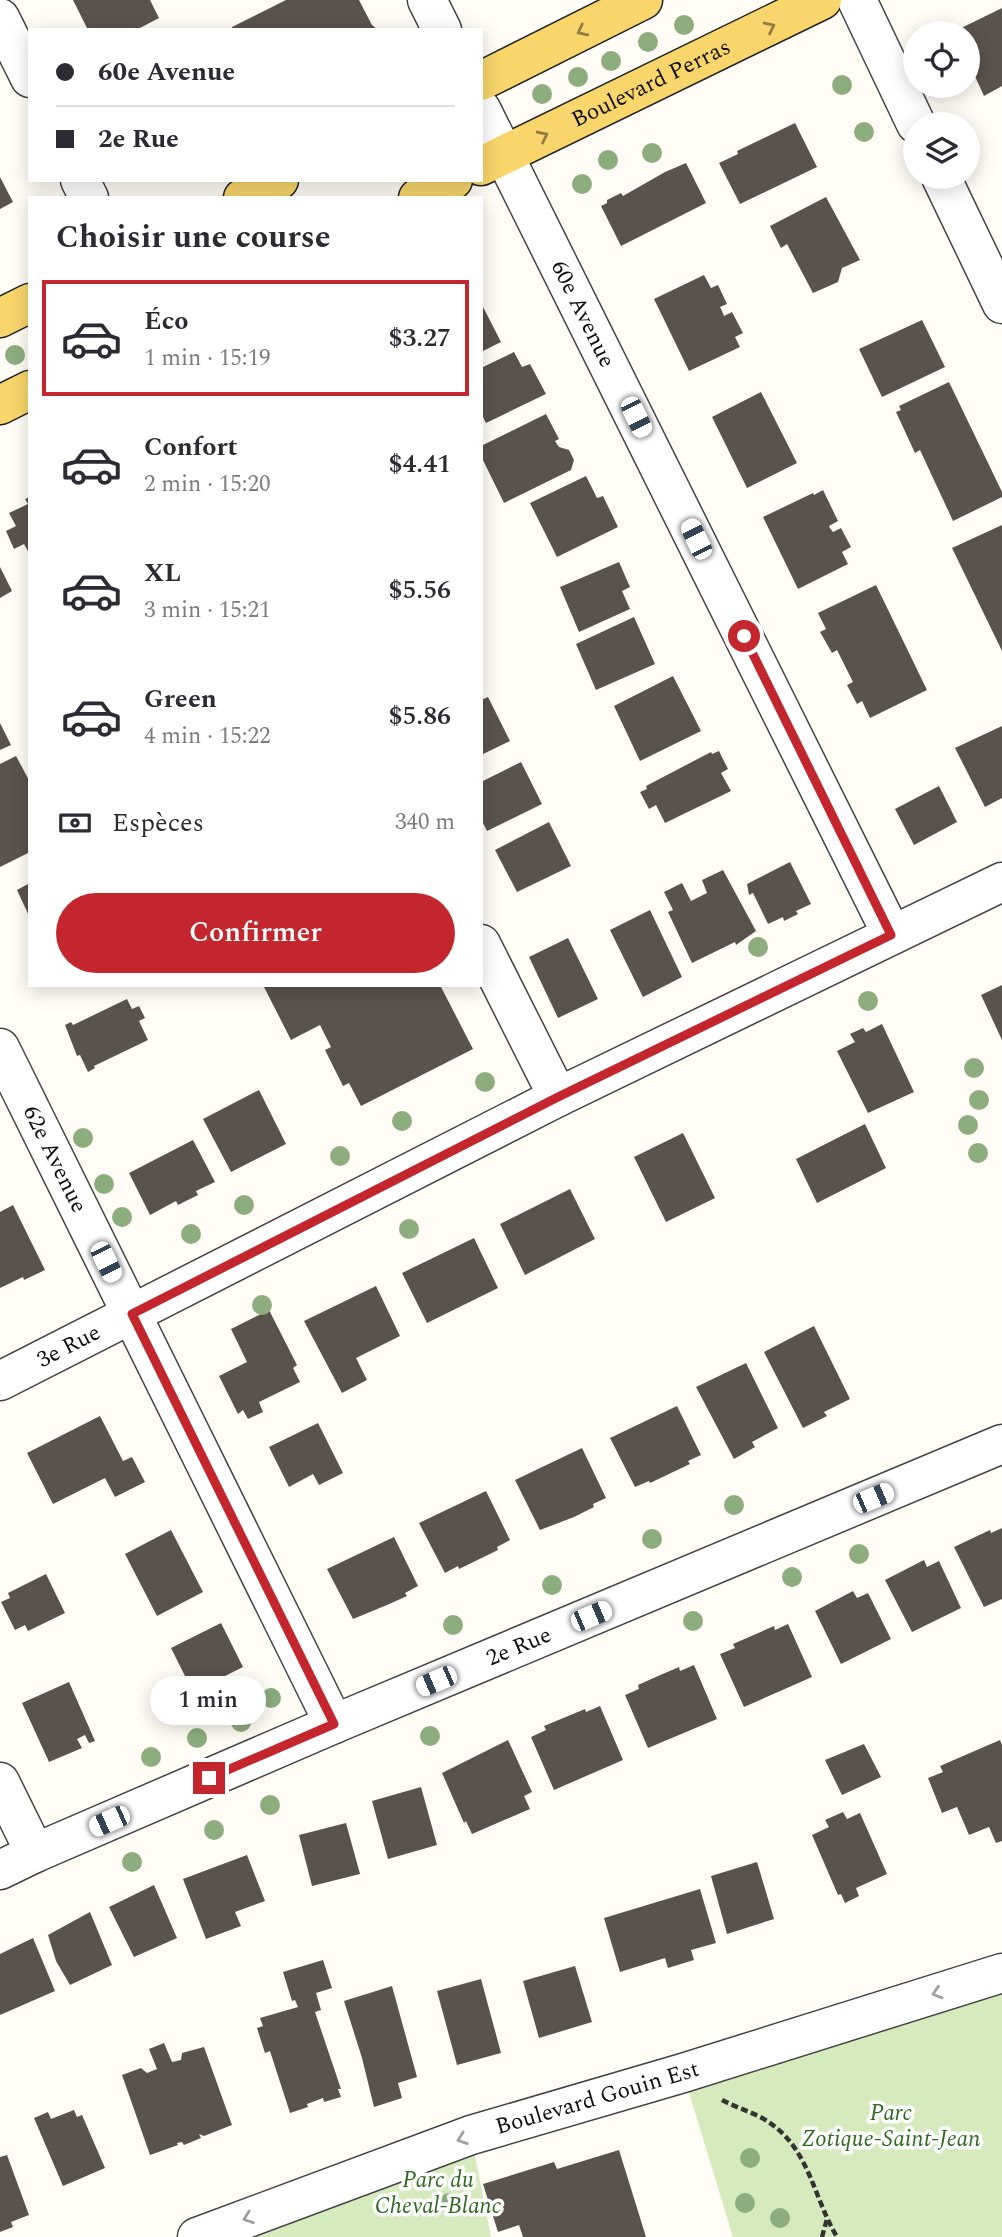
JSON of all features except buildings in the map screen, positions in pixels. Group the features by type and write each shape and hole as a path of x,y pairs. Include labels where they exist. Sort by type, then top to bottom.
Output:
{"main road":[{"path":"483,80 643,0"},
{"name":"Boulevard Perras","path":"493,161 822,0"},
{"path":"247,196 275,182"},
{"path":"422,196 449,182"},
{"path":"0,317 28,304"},
{"path":"0,405 28,391"}],"street":[{"path":"427,0 441,28"},
{"path":"857,0 910,112"},
{"path":"0,18 28,74"},
{"name":"60e Avenue","path":"483,118 493,161 533,210 891,935"},
{"path":"947,189 1002,304"},
{"name":"3e Rue","path":"0,1381 558,1097 1002,882"},
{"path":"483,948 558,1097"},
{"name":"62e Avenue","path":"0,1048 334,1724"},
{"name":"2e Rue","path":"0,1870 334,1724 1002,1444"},
{"path":"0,1782 35,1853"},
{"name":"Boulevard Gouin Est","path":"197,2237 471,2136 1002,1973"}],"path":[{"path":"683,2073 724,2102 763,2119 786,2136 804,2161 827,2219 838,2237"},
{"path":"822,2237 827,2219"}],"green space":[{"name":"Parc Zotique-Saint-Jean","path":"1002,1978 1002,2237 733,2237 683,2073"},
{"name":"Parc du Cheval-Blanc","path":"471,2135 491,2237 195,2237"}],"route":[{"path":"209,1778 334,1724 132,1314 558,1097 891,935 744,636"}]}
